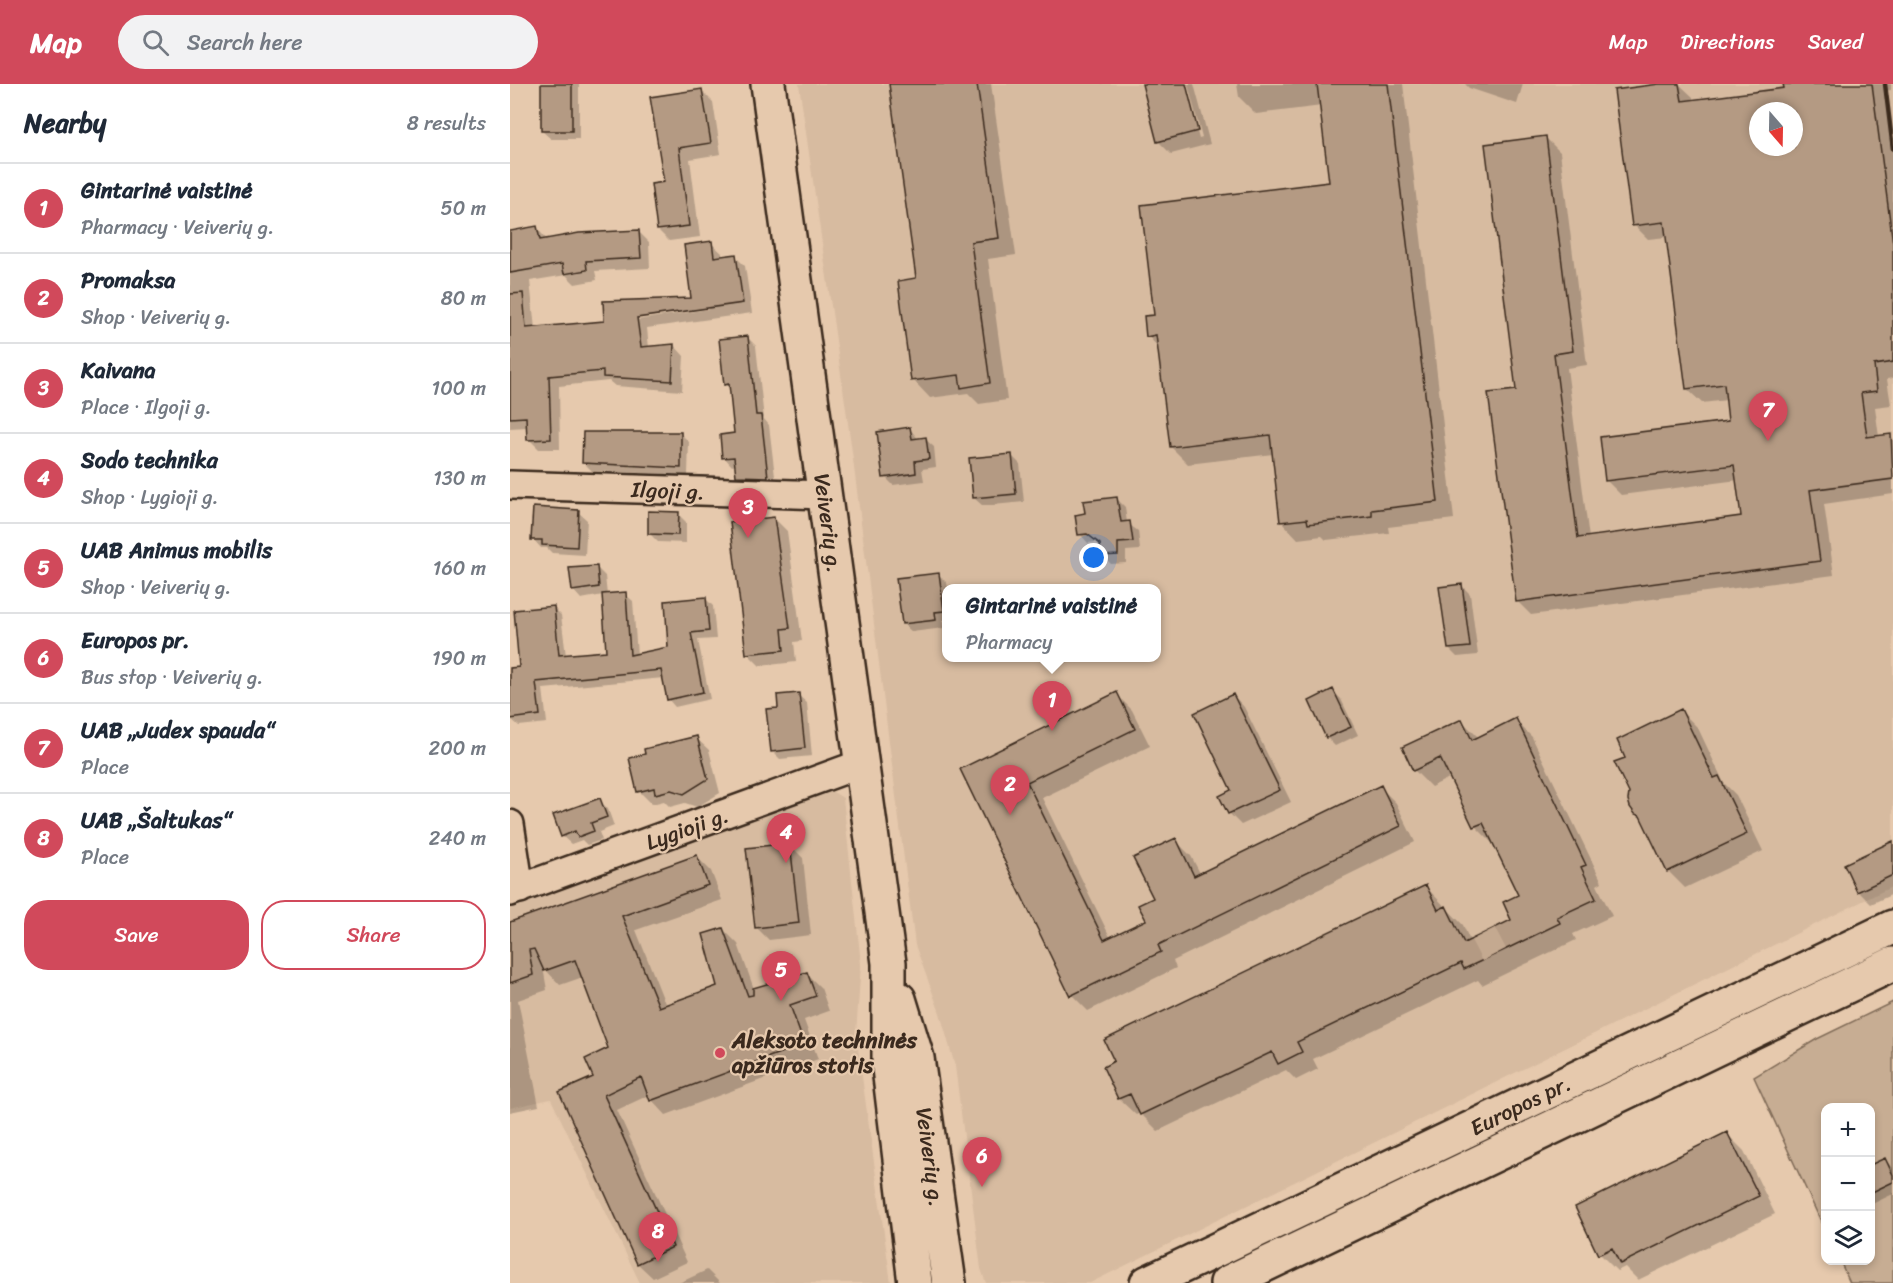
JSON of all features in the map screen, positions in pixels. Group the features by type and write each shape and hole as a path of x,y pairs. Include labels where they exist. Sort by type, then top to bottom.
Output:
{"main road":[{"name":"Veiverių g.","path":"768,84 889,963 888,1068 915,1283"},
{"name":"Europos pr.","path":"1147,1283 1893,927"},
{"name":"Veiverių g.","path":"889,963 917,1058 950,1283"},
{"name":"Europos pr.","path":"1227,1283 1893,964"}],"street":[{"name":"Ilgoji g.","path":"510,484 825,495"},
{"name":"Lygioji g.","path":"515,890 863,763"},
{"path":"510,824 515,890"}],"shaded area":[{"path":"799,84 1893,84 1893,886 1090,1283 986,1283 981,1269 955,1066 940,1013 915,945 851,444"},
{"path":"815,790 830,790 843,798 861,964 856,1034 891,1283 640,1283 551,1099 510,1108 510,903"},
{"path":"1893,1002 1893,1283 1850,1283 1842,1265 1875,1265 1875,1103 1821,1103 1821,1221 1754,1077 1817,1039"}],"building":[{"path":"541,84 572,84 572,131 541,131"},
{"path":"889,84 977,84 999,238 971,242 990,383 961,388 959,375 911,381 898,281 916,278"},
{"path":"1142,84 1186,84 1198,131 1157,142"},
{"path":"1317,84 1388,84 1438,502 1372,510 1372,516 1308,524 1307,519 1280,522 1270,435 1170,447 1156,335 1146,337 1144,316 1154,315 1141,205 1329,182"},
{"path":"1659,84 1679,84 1682,101 1784,88 1783,84 1872,84 1893,244 1893,362 1874,365 1877,391 1861,393 1867,437 1891,434 1893,479 1810,490 1820,561 1516,602 1488,393 1516,390 1485,144 1546,136 1573,351 1554,354 1578,538 1741,516 1734,465 1605,481 1600,437 1728,421 1724,384 1686,389 1664,222 1632,226 1614,90"},
{"path":"702,89 711,143 679,148 689,226 657,230 651,184 664,182 650,97"},
{"path":"537,226 540,240 579,233 639,230 641,258 586,261 587,270 564,274 562,264 510,273 510,231"},
{"path":"712,241 714,257 736,254 743,303 637,318 641,347 674,344 672,381 603,377 603,371 549,376 551,439 527,440 526,417 510,418 510,294 523,293 526,328 604,321 603,301 691,298 684,245"},
{"path":"748,336 756,415 761,415 768,477 736,476 734,457 722,458 720,435 734,433 729,384 724,385 719,339"},
{"path":"910,427 912,439 926,437 929,459 915,461 916,473 883,478 877,432"},
{"path":"583,432 681,432 681,468 582,463"},
{"path":"1012,454 1016,494 973,498 969,458"},
{"path":"1117,497 1121,522 1130,521 1133,542 1118,543 1118,555 1101,556 1100,544 1087,534 1078,535 1075,515 1085,513 1083,501"},
{"path":"533,507 579,510 577,547 542,545 542,540 531,540"},
{"path":"648,511 679,512 678,535 648,534"},
{"path":"774,517 790,628 782,629 784,650 746,654 730,522"},
{"path":"597,566 599,587 572,591 569,568"},
{"path":"939,573 942,611 935,612 936,620 902,624 896,578"},
{"path":"1462,584 1470,647 1448,649 1439,587"},
{"path":"626,592 630,655 668,647 665,601 706,597 709,631 691,633 703,692 667,700 661,670 536,682 540,715 510,719 510,668 519,667 514,610 554,606 559,655 606,651 602,594"},
{"path":"1333,689 1351,727 1326,738 1309,701"},
{"path":"1117,692 1135,729 1027,782 1104,940 1146,920 1138,905 1153,898 1133,858 1176,838 1194,876 1381,785 1401,826 1158,945 1161,952 1070,996 960,769"},
{"path":"799,693 805,748 771,752 766,709 778,708 777,695"},
{"path":"1233,694 1280,790 1228,814 1219,796 1231,790 1194,713"},
{"path":"1681,709 1714,778 1719,776 1747,834 1667,872 1640,816 1635,814 1630,807 1629,793 1614,762 1625,758 1617,740"},
{"path":"1516,718 1586,865 1581,867 1596,899 1557,917 1560,923 1494,955 1464,969 1461,963 1297,1042 1302,1052 1278,1064 1272,1052 1140,1115 1130,1094 1118,1099 1103,1067 1114,1061 1104,1040 1426,885 1438,910 1446,906 1464,943 1511,920 1503,902 1518,895 1483,823 1473,827 1440,758 1413,771 1402,747 1462,719 1472,740"},
{"path":"697,736 708,779 684,794 671,790 655,794 654,788 637,792 629,758 645,754 644,749"},
{"path":"600,798 607,817 591,823 594,831 578,837 575,831 561,837 553,815"},
{"path":"1893,841 1893,875 1857,892 1844,864"},
{"path":"790,843 799,923 755,928 746,848"},
{"path":"697,855 708,885 622,916 659,1007 717,986 703,934 723,928 748,996 753,995 753,988 807,972 816,996 790,1005 804,1044 650,1101 641,1077 604,1095 673,1247 637,1264 559,1092 593,1077 585,1059 608,1048 575,960 544,971 534,949 529,950 533,975 510,983 510,922"},
{"path":"1727,1132 1759,1196 1620,1264 1612,1248 1598,1255 1575,1207"},
{"path":"1885,1158 1893,1175 1893,1182 1875,1191 1875,1163"}],"tunnel":[{"path":"1483,934 1494,955"}],"railway":[{"path":"1885,84 1893,149"}],"place":[{"name":"UAB „Judex spauda“","path":"1768,441"},
{"name":"Kaivana","path":"748,538"},
{"name":"Gintarinė vaistinė","path":"1052,731"},
{"name":"Promaksa","path":"1010,815"},
{"name":"Sodo technika","path":"786,863"},
{"name":"UAB Animus mobilis","path":"781,1001"},
{"name":"Aleksoto techninės apžiūros stotis","path":"720,1053"},
{"name":"Europos pr.","path":"982,1187"},
{"name":"UAB „Šaltukas“","path":"658,1262"}]}
